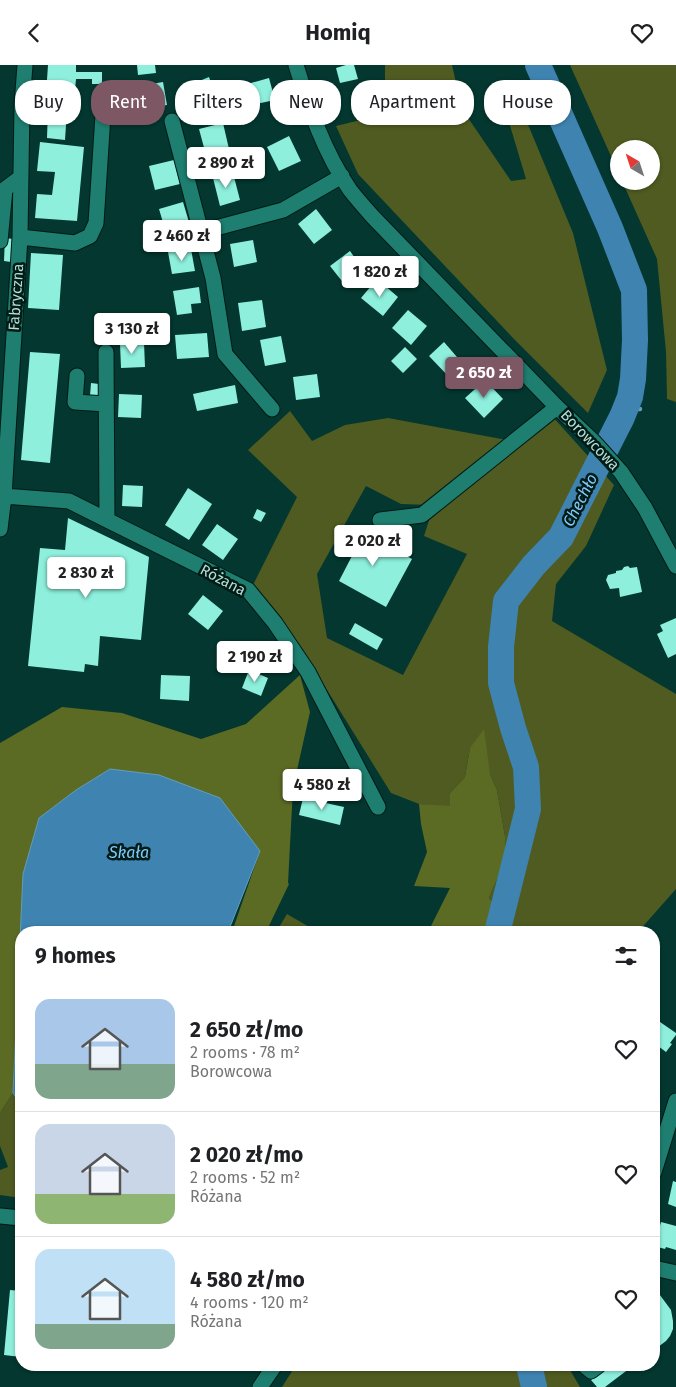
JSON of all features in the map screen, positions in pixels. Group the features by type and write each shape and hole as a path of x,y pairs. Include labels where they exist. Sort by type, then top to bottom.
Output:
{"street":[{"name":"Fabryczna","path":"0,529 4,496 20,237 22,105 25,65"},
{"name":"Borowcowa","path":"296,65 324,144 350,189 373,217 557,407 594,442 621,472 645,507 676,566"},
{"path":"172,121 213,278 225,354 272,409"},
{"path":"20,237 75,243 90,236 96,223 102,125"},
{"path":"201,232 284,210 342,176"},
{"path":"0,241 5,189 21,177"},
{"path":"106,352 107,521"},
{"path":"77,376 74,402 106,404"},
{"path":"380,520 422,515 557,407"},
{"name":"Różana","path":"4,496 69,501 248,590 275,623 308,672 378,807"},
{"path":"660,1153 676,1101"},
{"path":"0,1216 15,1217"},
{"path":"660,1269 676,1273"},
{"path":"260,1387 270,1371"}],"green space":[{"path":"385,65 452,65 455,80 385,80"},
{"path":"570,65 676,65 676,402 667,399 666,352 657,259 626,190 660,190 660,140 610,140 610,154"},
{"path":"351,122 351,125 473,125 511,181 526,179 510,125 528,125 573,233 607,370 588,413 513,338 358,174 336,126"},
{"path":"290,411 312,441 345,425 388,418 507,440 430,505 401,504 366,486 317,574 327,638 403,675 467,554 424,536 432,511 552,416 614,485 586,546 556,584 552,621 676,694 676,889 643,926 494,926 497,907 489,898 501,870 505,836 497,790 490,774 470,748 465,777 450,793 450,807 419,804 391,793 309,661 252,587 297,497 248,450"},
{"path":"300,675 310,712 293,788 289,884 269,926 234,926 260,851 110,769 76,790 39,818 23,874 21,926 15,926 13,1093 0,1113 0,743 62,707 122,713 201,739 246,724"},
{"path":"484,729 490,774 497,790 505,836 505,854 501,870 489,898 497,907 494,926 431,926 450,888 414,886 427,852 419,804 450,806 450,793 465,777 470,748"},
{"path":"287,914 308,926 280,926"},
{"path":"13,1093 15,1096 15,1197 0,1195 0,1170 8,1167 0,1146 0,1113"},
{"path":"292,1371 527,1371 529,1387 282,1387"},
{"path":"535,1371 571,1371 580,1387 539,1387"}],"water":[{"name":"Skała","path":"110,769 159,775 220,798 260,851 230,926 21,926 23,874 39,818 76,790"},
{"name":"Skała","path":"15,1049 15,1096 13,1093"}],"building":[{"path":"48,65 76,65 76,72 102,72 102,80 47,80"},
{"path":"137,65 155,65 156,73 138,75"},
{"path":"354,65 358,79 341,83 336,68"},
{"path":"269,78 270,101 260,103 260,80"},
{"path":"47,125 66,125 65,140 47,138"},
{"path":"223,125 229,149 206,155 199,129"},
{"path":"289,136 301,161 279,171 267,147"},
{"path":"40,142 84,147 77,221 35,218 37,194 52,195 55,172 37,171"},
{"path":"174,160 180,184 155,190 149,166"},
{"path":"233,173 240,200 220,206 213,178"},
{"path":"183,202 191,229 167,236 159,209"},
{"path":"316,209 332,230 314,244 298,224"},
{"path":"5,238 13,239 11,262 4,261"},
{"path":"253,240 257,262 234,267 230,244"},
{"path":"191,249 195,271 172,274 168,252"},
{"path":"350,251 364,271 345,285 330,266"},
{"path":"31,253 63,255 59,310 28,308"},
{"path":"377,279 398,297 383,316 361,298"},
{"path":"199,287 201,303 191,304 192,313 177,315 173,291"},
{"path":"262,300 266,327 242,331 238,303"},
{"path":"408,310 427,326 411,345 392,328"},
{"path":"207,333 209,357 177,359 175,335"},
{"path":"281,336 286,362 265,366 260,340"},
{"path":"144,342 145,367 121,368 120,343"},
{"path":"444,342 463,364 449,377 429,356"},
{"path":"405,347 417,359 403,373 391,361"},
{"path":"30,352 60,354 50,463 21,460"},
{"path":"317,374 320,397 296,400 293,377"},
{"path":"485,380 503,399 484,418 465,398"},
{"path":"91,383 99,384 98,397 90,396"},
{"path":"235,385 238,403 197,411 193,394"},
{"path":"119,394 142,395 141,418 118,417"},
{"path":"123,485 143,486 142,507 122,506"},
{"path":"188,488 212,504 189,540 165,525"},
{"path":"257,509 266,513 261,522 253,518"},
{"path":"68,518 149,557 141,640 100,636 98,666 85,664 84,672 28,666 40,548 65,550"},
{"path":"217,524 238,539 223,560 202,545"},
{"path":"354,527 412,559 386,607 339,581 353,554 342,548"},
{"path":"628,566 630,568 637,567 642,592 620,597 619,588 610,589 606,580 608,575"},
{"path":"203,595 223,611 208,630 188,614"},
{"path":"676,618 676,654 668,658 657,634 663,631 660,625"},
{"path":"355,623 383,639 377,650 349,634"},
{"path":"249,670 268,678 261,696 242,688"},
{"path":"161,675 190,676 189,701 160,699"},
{"path":"303,798 344,807 340,825 299,815"},
{"path":"660,1022 676,1033 670,1043 672,1044 666,1052 660,1048"},
{"path":"673,1181 676,1182 676,1207 668,1204"},
{"path":"661,1222 676,1226 676,1250 666,1247 665,1249 660,1248"},
{"path":"10,1290 15,1290 15,1356 4,1355"},
{"path":"660,1295 671,1310 673,1321 673,1329 666,1341 660,1346"},
{"path":"603,1371 626,1371 605,1387 597,1387 591,1380"}],"waterway":[{"name":"Chechło","path":"499,926 528,809 526,767 501,683 501,647 506,601 534,565 561,537 622,417 630,397 635,340 634,290 610,228 538,65"},
{"path":"625,409 640,409"},
{"name":"Chechło","path":"530,1371 534,1387"}]}
